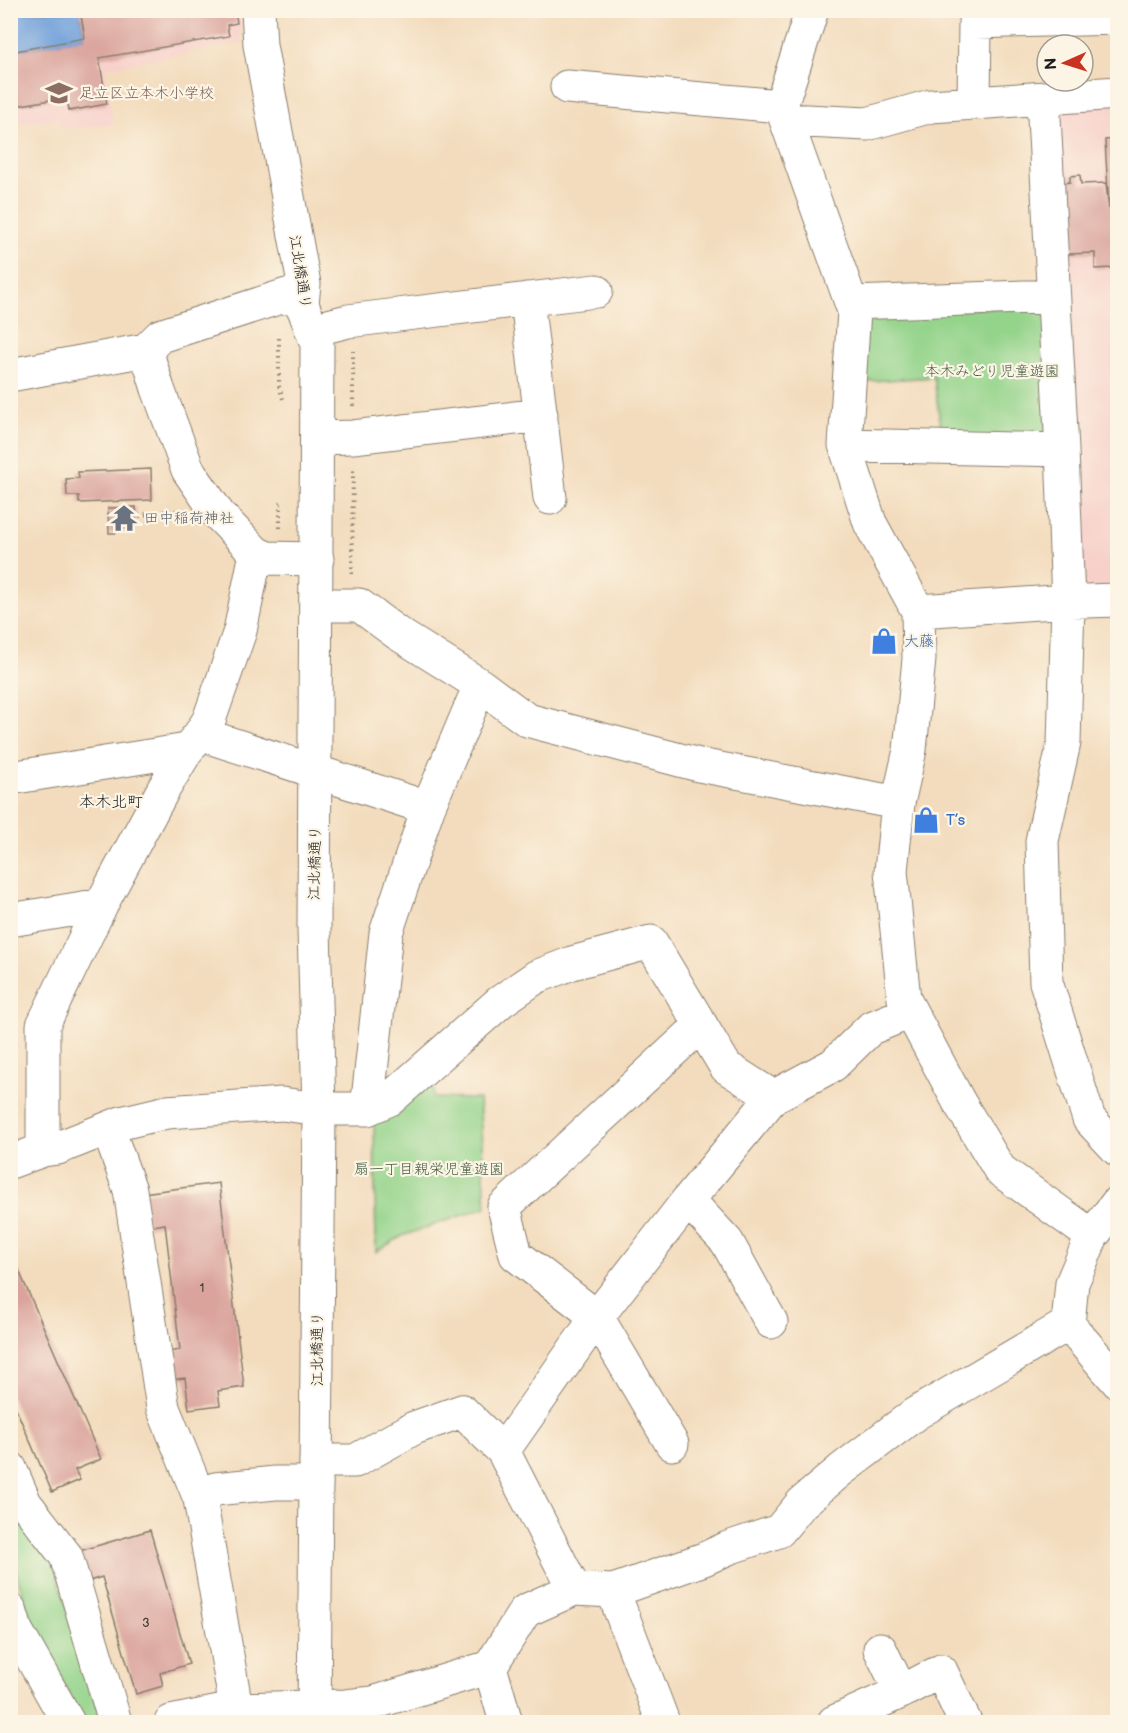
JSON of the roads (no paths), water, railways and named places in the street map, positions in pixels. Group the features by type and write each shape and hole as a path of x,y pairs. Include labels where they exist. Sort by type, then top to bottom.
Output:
{"street":[{"name":"江北橋通り","path":"258,10 260,45 304,284 307,317 317,344 314,929 319,1109 314,1715"},
{"path":"812,10 784,113 854,311 845,445 870,523 918,611 919,659 910,750 898,803 891,871 904,999 959,1102 1000,1170 1092,1236"},
{"path":"974,103 975,22 1118,18"},
{"path":"567,87 867,124 931,106 1118,93"},
{"path":"1043,98 1068,601 1064,743 1042,841 1046,982 1089,1119 1118,1150"},
{"path":"10,375 146,350 160,336 287,295 307,317 348,321 596,291"},
{"path":"851,303 1053,296"},
{"path":"527,299 550,498"},
{"path":"146,350 188,470 219,515 256,554 267,558 317,559"},
{"path":"317,438 353,437 541,415"},
{"path":"845,445 1062,450"},
{"path":"42,1150 43,1025 101,904 193,742 209,720 240,631 256,554"},
{"path":"918,611 1118,600"},
{"path":"317,605 359,604 397,633 480,685 527,720 699,765 898,803"},
{"path":"367,1109 386,933 428,808 480,685"},
{"path":"10,778 193,742 316,771 428,808"},
{"path":"10,920 101,904"},
{"path":"10,1162 42,1150 58,1148 121,1123 167,1112 282,1104 319,1109 367,1109 390,1099 500,1002 536,977 572,963 651,942 726,1067 773,1097"},
{"path":"503,1451 597,1317 688,1200 773,1097 833,1065 871,1028 910,1012"},
{"path":"672,1444 597,1317 516,1255 504,1207 701,1025"},
{"path":"108,1129 130,1190 163,1407 200,1499 233,1690 234,1709"},
{"path":"688,1200 727,1242 771,1322"},
{"path":"1118,1202 1092,1236 1072,1283 1068,1324 1118,1382"},
{"path":"171,1722 234,1709 314,1715 373,1713 490,1666 525,1611 574,1589 613,1591 779,1531 802,1503 915,1414 1068,1324"},
{"path":"200,1499 215,1489 274,1484 355,1461 414,1428 462,1411 503,1451 574,1589"},
{"path":"10,1468 25,1503 66,1556 114,1722"},
{"path":"613,1591 663,1722"},
{"path":"10,1610 16,1630 68,1722"},
{"path":"880,1649 901,1692"},
{"path":"490,1666 506,1722"},
{"path":"847,1720 941,1671 965,1722"}],"water":[{"path":"11,11 80,11 85,38 11,52"}],"place":[{"name":"足立区立本木小学校","path":"59,93"},
{"name":"田中稲荷神社","path":"124,518"},
{"name":"大藤","path":"884,641"},
{"name":"T’s","path":"926,820"}],"district":[{"name":"本木北町","path":"111,802"}],"park label":[{"name":"本木みどり児童遊園","path":"992,371"},
{"name":"扇一丁目親栄児童遊園","path":"429,1169"}]}
